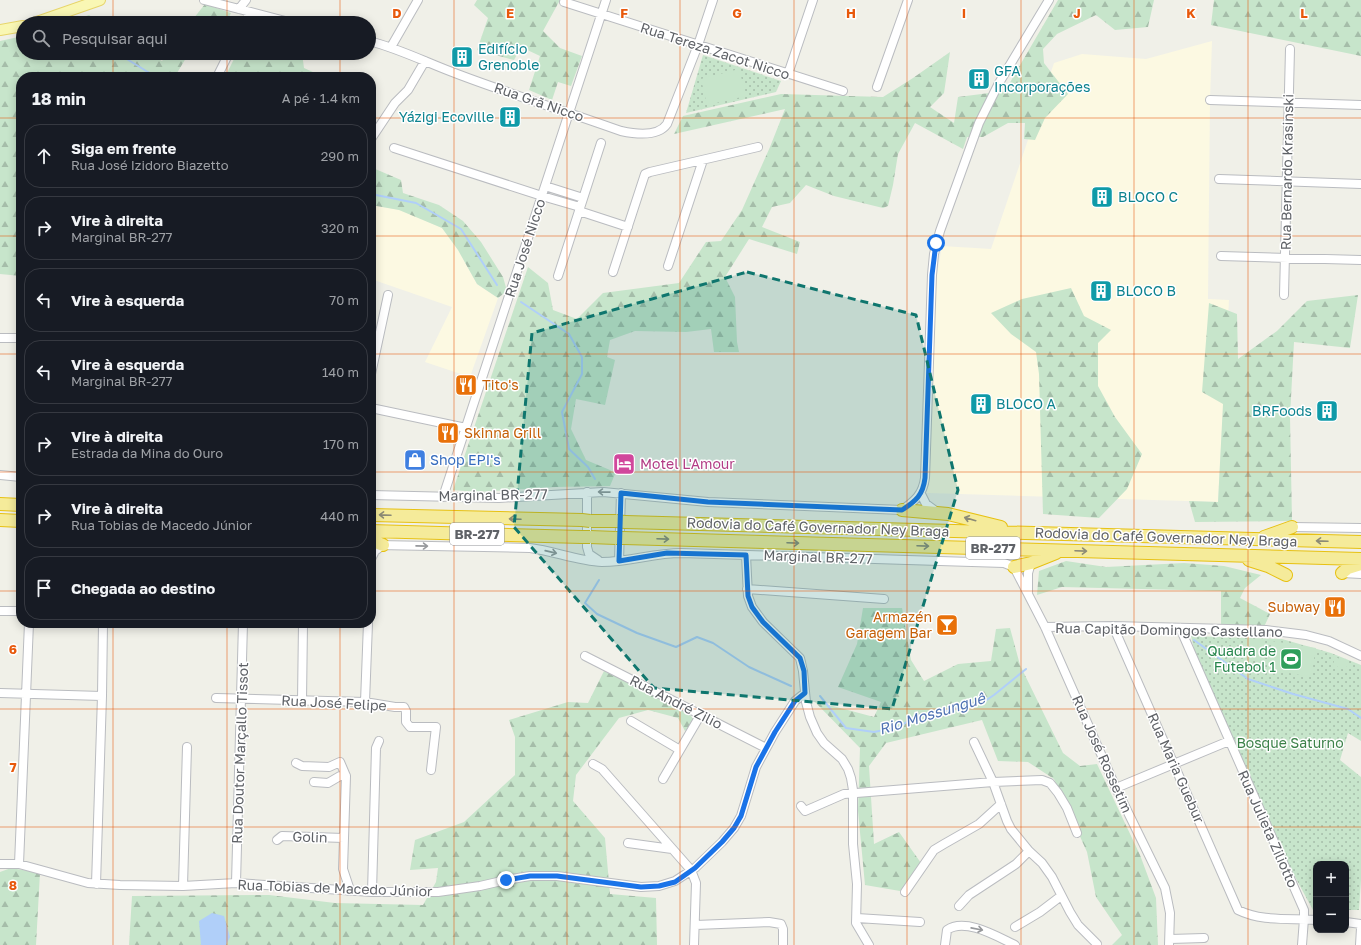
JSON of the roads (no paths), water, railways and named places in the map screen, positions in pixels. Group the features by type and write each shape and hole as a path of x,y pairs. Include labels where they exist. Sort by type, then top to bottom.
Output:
{"highway":[{"path":"0,504 16,505"},
{"path":"902,510 937,512 954,515 1022,533"},
{"name":"Rodovia do Café Governador Ney Braga","path":"376,514 1361,542"},
{"path":"0,520 16,521"},
{"path":"1256,539 1292,527"},
{"name":"Rodovia do Café Governador Ney Braga","path":"376,531 1361,559"},
{"path":"1014,567 1031,563 1063,550"},
{"path":"1220,555 1258,562 1286,575"},
{"path":"1342,573 1348,568 1361,564"}],"main road":[{"path":"54,16 100,0"},
{"path":"0,30 16,27"}],"street":[{"path":"204,0 266,16"},
{"path":"238,9 246,0"},
{"path":"391,47 418,0"},
{"name":"Rua José Nicco","path":"443,497 606,0"},
{"path":"698,45 713,0"},
{"path":"788,74 813,0"},
{"path":"877,87 908,0"},
{"path":"902,510 912,504 921,494 924,484 932,275 936,243 959,175 985,108 1049,0"},
{"name":"Rua Tereza Zacot Nicco","path":"564,2 843,91"},
{"path":"248,16 250,12"},
{"name":"Rua Grã Nicco","path":"376,43 391,47 465,77 628,132 649,132 665,127 698,45"},
{"name":"Rua Bernardo Krasinski","path":"1284,295 1290,48"},
{"path":"220,72 226,60"},
{"path":"376,131 395,102 408,90 425,61"},
{"path":"1210,100 1361,105"},
{"path":"558,276 601,143"},
{"path":"613,272 645,174 758,147"},
{"path":"394,148 542,196 628,227"},
{"path":"668,266 703,160"},
{"path":"1219,179 1361,184"},
{"path":"545,186 583,198"},
{"path":"1222,256 1361,260"},
{"path":"376,351 388,295"},
{"path":"0,338 16,338"},
{"path":"376,409 466,428"},
{"path":"0,475 16,477"},
{"path":"587,492 587,548 589,554 601,562"},
{"name":"Marginal BR-277","path":"376,495 499,498 587,492 621,493 708,502 902,510"},
{"path":"619,561 621,493"},
{"path":"921,494 926,504 937,512"},
{"path":"1292,527 1361,528"},
{"name":"Marginal BR-277","path":"377,545 530,548 601,562 619,561 667,553 1004,563 1014,567"},
{"path":"746,555 747,588 752,607 763,622 800,658 804,671 805,693 810,717 817,733 824,743 842,760 848,769 851,778 853,793 852,832 856,868 856,922 869,945"},
{"path":"1028,592 1028,573 1031,563"},
{"name":"Rua José Rossetim","path":"1014,567 1045,627 1116,788 1165,888 1170,913 1169,942"},
{"path":"1342,573 1361,574"},
{"path":"747,588 884,599"},
{"path":"0,611 16,611"},
{"name":"Rua Capitão Domingos Castellano","path":"1045,627 1113,626 1266,630 1306,635 1329,641 1361,656"},
{"name":"Rua Maria Guebur","path":"1113,626 1238,910 1248,915 1304,919"},
{"path":"19,864 29,628"},
{"path":"96,884 103,628"},
{"name":"Rua Doutor Marçallo Tissot","path":"236,883 243,628"},
{"path":"302,628 302,701"},
{"path":"365,702 368,628"},
{"name":"Rua Julieta Ziliotto","path":"1180,628 1304,910 1302,945"},
{"name":"Rua André Zilio","path":"585,656 766,748"},
{"path":"0,693 102,696"},
{"name":"Rua Tobias de Macedo Júnior","path":"0,864 19,864 96,884 183,886 236,883 348,891 438,892 480,886 530,876 557,876 641,887 659,886 675,882 691,870 722,842 734,828 741,816 756,767 795,701 805,693"},
{"name":"Rua José Felipe","path":"216,698 365,702 404,707 406,711 406,722 410,728 436,727 431,770"},
{"path":"663,779 701,714"},
{"path":"631,721 680,750"},
{"path":"372,892 376,748 380,741"},
{"path":"1116,788 1229,741"},
{"path":"974,742 993,782 1011,829 1029,851 1042,863 1052,877 1078,925 1097,944"},
{"path":"183,886 188,747"},
{"path":"296,763 302,766 330,767 340,762 346,776 343,869 349,887 348,891"},
{"path":"593,764 602,769 691,870 696,883 696,925 694,945"},
{"path":"314,782 328,782 340,776 346,776"},
{"path":"801,806 805,812 844,794 853,793 993,782 1042,780 1050,783 1058,793 1077,833"},
{"path":"905,892 934,850 978,824 1001,804"},
{"name":"Golin","path":"277,840 282,836 344,838"},
{"path":"628,843 672,849"},
{"path":"959,906 969,895 1016,864 1029,851"},
{"path":"1016,927 1040,912 1061,896"},
{"path":"856,918 920,922"},
{"path":"1304,919 1313,920"},
{"path":"696,925 769,922 781,924 783,929 782,945"},
{"path":"1349,922 1361,924"},
{"path":"945,941 947,930 950,927 968,927 983,929 1015,945"},
{"path":"1360,945 1361,928"},
{"path":"1169,942 1204,938"}],"water":[{"path":"212,913 224,916 230,937 226,945 201,945 199,921"}],"waterway":[{"name":"Rio Mossunguê","path":"128,60 148,72"},
{"name":"Rio Mossunguê","path":"376,195 416,203 461,229 497,285"},
{"name":"Rio Mossunguê","path":"521,302 569,334 582,357 582,374 562,412 569,449 588,467 595,479"},
{"name":"Rio Mossunguê","path":"599,580 585,603 597,614 637,633 676,647 697,637 713,643 749,667 791,686"},
{"name":"Rio Mossunguê","path":"1194,640 1248,679 1293,694 1348,709 1361,718"},
{"name":"Rio Mossunguê","path":"820,696 846,728 874,732 899,727 914,717 985,701 1026,669"}],"place":[{"name":"Edifício Grenoble","path":"462,57"},
{"name":"GFA Incorporações","path":"979,79"},
{"name":"Yázigi Ecoville","path":"510,117"},
{"name":"BLOCO C","path":"1102,197"},
{"name":"BLOCO B","path":"1101,291"},
{"name":"Tito's","path":"466,385"},
{"name":"BLOCO A","path":"981,404"},
{"name":"BRFoods","path":"1327,411"},
{"name":"Skinna Grill","path":"448,433"},
{"name":"Shop EPI's","path":"415,460"},
{"name":"Motel L'Amour","path":"624,464"},
{"name":"Subway","path":"1335,607"},
{"name":"Armazén Garagem Bar","path":"947,625"},
{"name":"Quadra de Futebol 1","path":"1291,659"}],"park label":[{"name":"Bosque Saturno","path":"1290,743"}]}
